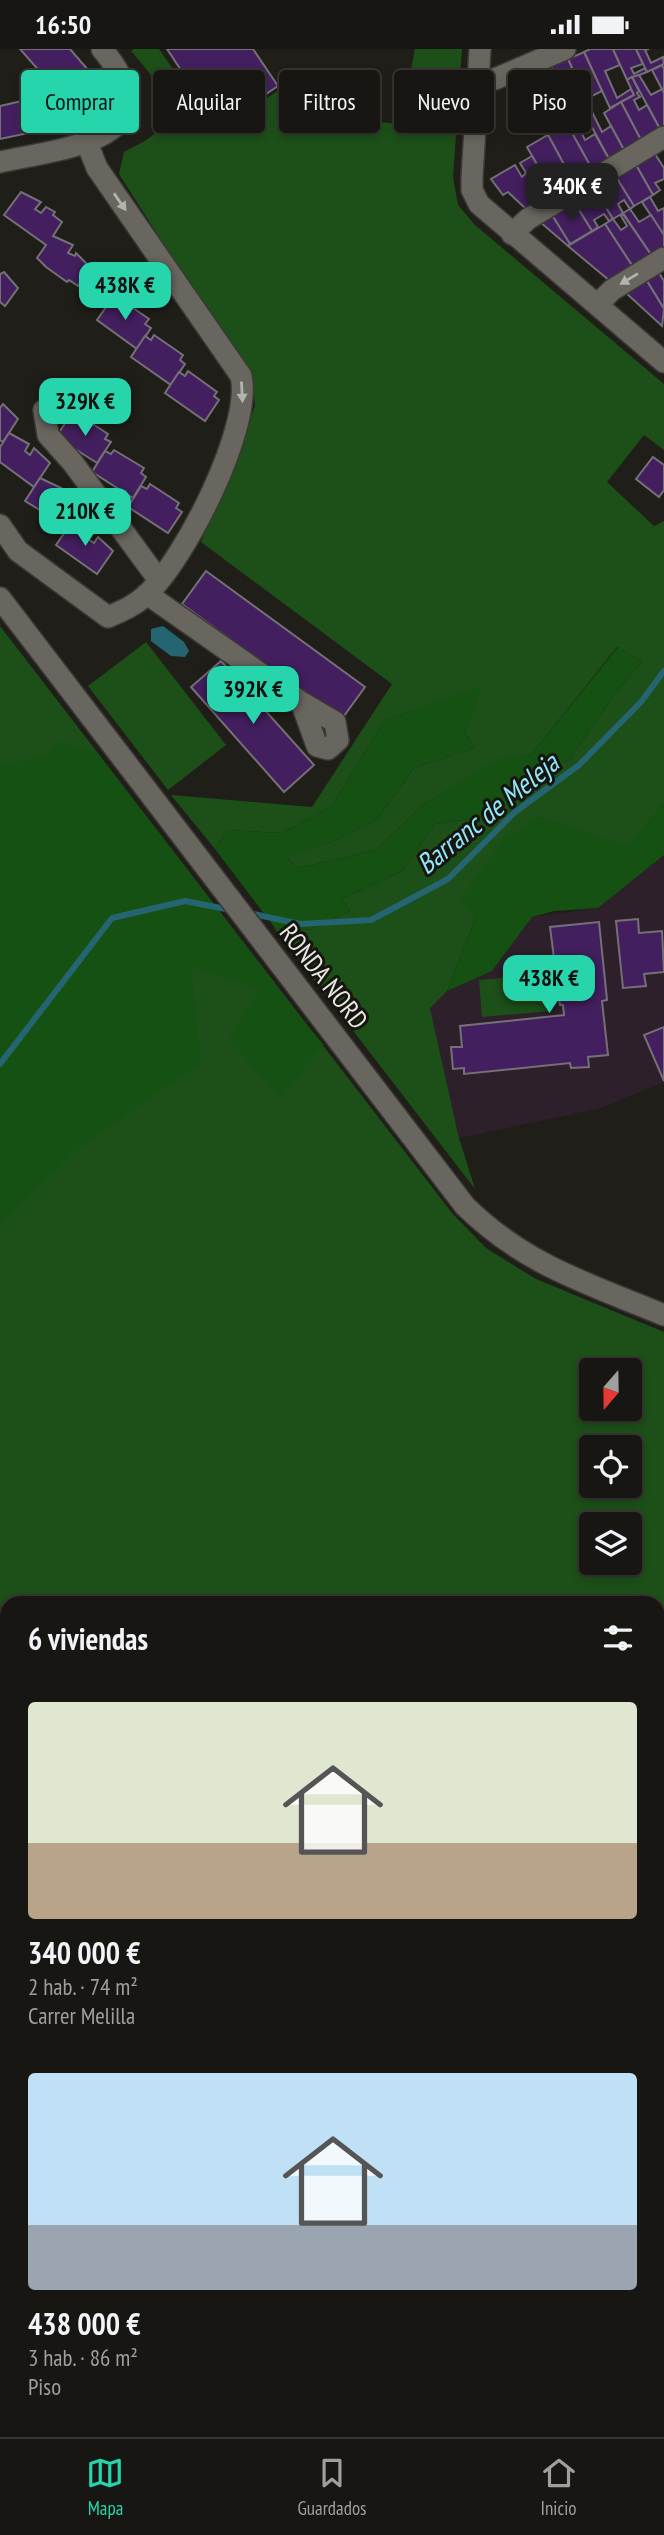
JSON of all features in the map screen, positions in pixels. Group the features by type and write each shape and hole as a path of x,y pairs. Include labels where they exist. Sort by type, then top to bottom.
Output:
{"street":[{"path":"0,162 104,137 121,119 126,108 126,82 102,49"},
{"path":"479,70 480,49"},
{"path":"494,79 565,49"},
{"path":"475,133 472,190 479,204 664,362"},
{"path":"512,234 528,219 664,137"},
{"path":"0,524 18,551 108,617 127,609 153,587 196,530 242,412 244,390 241,376 97,168 87,143"},
{"path":"597,304 612,290 664,258"},
{"path":"44,410 48,435 73,463 153,587 301,702"},
{"name":"RONDA NORD","path":"0,599 457,1196 486,1226 527,1256 555,1271 664,1315"}],"shaded area":[{"path":"664,855 664,1082 601,1108 459,1138 430,1008 447,991 492,971 532,917 598,908"}],"green space":[{"path":"159,49 174,70 153,70 153,78 131,51"},
{"path":"415,49 462,49 461,70 411,70"},
{"path":"279,90 279,133 380,133 380,122 394,123 394,133 456,133 453,177 458,205 475,225 664,384 664,450 644,435 607,482 654,526 664,521 664,804 628,847 537,817 476,917 447,991 430,1008 459,1138 475,1189 274,928 309,930 350,911 342,899 402,871 435,824 497,815 536,773 569,760 619,688 642,662 617,647 532,754 496,761 424,804 376,850 299,868 285,857 331,842 377,819 414,768 475,748 465,733 481,688 385,720 331,807 281,833 228,830 215,849 171,795 312,807 392,684 201,542 255,406 253,384 119,174 124,152 153,135 265,133 265,100"},
{"path":"0,626 452,1213 486,1248 536,1279 664,1332 664,1596 0,1596"},
{"path":"146,642 226,745 168,790 88,686"},
{"path":"618,647 642,662 619,688 569,760 536,773 497,815 435,824 402,871 342,899 350,911 309,930 275,928 215,849 228,830 281,833 331,807 385,720 482,687 465,733 475,748 414,768 377,819 331,842 286,858 299,868 376,850 424,804 496,760 532,754"},
{"path":"60,742 97,753 284,998 323,1044 281,1098 229,1039 259,990 190,965 201,1062 74,1152 0,1224 0,766 41,757"},
{"path":"664,804 664,855 598,908 554,911 532,917 492,971 447,991 476,917 460,899 505,839 537,817 628,846"},
{"path":"547,974 551,1011 482,1017 479,980"}],"water":[{"path":"163,626 184,642 189,651 185,657 171,656 151,641 151,629"}],"building":[{"path":"20,49 70,49 88,70 38,70"},
{"path":"167,49 253,49 278,86 265,95 265,70 181,70"},
{"path":"590,49 613,49 620,65 605,71 617,98 631,89 634,95 610,108 584,52"},
{"path":"613,49 636,49 643,64 631,68 634,74 645,68 647,72 627,80"},
{"path":"636,49 649,49 645,50 651,63 663,57 664,64 647,72"},
{"path":"584,52 602,91 591,96 591,70 573,70 568,59"},
{"path":"568,59 573,70 553,70 551,66"},
{"path":"662,65 664,69 664,93 652,70"},
{"path":"639,75 651,95 662,89 664,93 664,127 660,129 632,77"},
{"path":"632,77 639,91 637,93 640,97 634,100 639,110 647,105 660,129 641,140 621,102 634,95 627,80"},
{"path":"21,101 21,133 28,133 0,139 0,106"},
{"path":"621,102 641,140 624,150 604,113"},
{"path":"591,110 602,132 611,126 624,150 609,159 591,125"},
{"path":"572,133 582,133 585,140 595,134 609,159 592,169"},
{"path":"572,133 592,169 573,181 548,135"},
{"path":"548,135 573,181 553,192 527,147"},
{"path":"655,154 664,168 664,179 655,183 660,190 653,195 636,165"},
{"path":"532,156 553,192 526,209 508,192 503,195 491,179 515,165 522,177 526,173 520,163"},
{"path":"636,165 653,195 634,206 616,177"},
{"path":"616,177 634,206 630,209 624,200 618,204 623,213 613,219 595,190"},
{"path":"595,190 613,219 609,221 604,214 594,220 598,227 592,231 574,202"},
{"path":"21,192 41,202 35,209 41,213 46,207 55,212 53,215 62,222 53,236 73,245 68,253 75,256 76,253 91,268 78,286 69,280 67,282 46,267 37,258 46,245 4,215"},
{"path":"650,197 658,211 664,208 664,235 642,202"},
{"path":"574,202 592,231 570,244 552,215"},
{"path":"630,209 639,222 651,215 664,235 664,248 652,256 623,213"},
{"path":"623,214 652,256 633,267 605,224 613,219 621,230 627,226 621,216"},
{"path":"552,215 570,244 568,246 540,222"},
{"path":"605,224 633,267 610,281 568,246"},
{"path":"4,272 18,288 5,306 0,302 0,274"},
{"path":"659,273 664,281 664,309 647,281"},
{"path":"647,281 664,309 662,326 626,293"},
{"path":"120,299 149,319 145,324 151,328 137,349 97,320 111,300 117,304"},
{"path":"154,335 183,355 180,360 185,364 171,385 131,357 145,336 151,340"},
{"path":"188,371 217,392 214,396 219,400 205,421 165,393 179,372 185,376"},
{"path":"3,404 18,419 3,442 0,440 0,408"},
{"path":"79,415 108,434 105,439 111,442 97,463 56,437 70,416 76,420"},
{"path":"9,433 29,444 25,451 30,455 34,448 50,463 34,487 0,462 0,447"},
{"path":"114,450 144,468 141,473 146,477 133,498 92,472 105,451 111,454"},
{"path":"653,457 664,465 664,490 659,497 636,479"},
{"path":"40,478 61,488 56,495 62,499 66,493 82,508 66,531 59,526 61,523 25,501"},
{"path":"150,484 179,503 176,508 182,512 168,533 128,507 141,486 147,489"},
{"path":"72,522 93,532 88,539 94,543 98,537 113,551 97,574 56,545"},
{"path":"206,571 365,687 341,720 182,604"},
{"path":"221,661 314,765 284,792 191,687"},
{"path":"638,919 639,933 662,931 664,972 644,974 646,986 623,988 616,921"},
{"path":"599,922 607,1000 602,1001 608,1055 588,1057 589,1067 571,1068 570,1063 464,1074 464,1068 453,1069 451,1047 462,1047 460,1026 564,1015 563,1005 560,1005 550,927"},
{"path":"664,1027 664,1081 644,1035"}],"waterway":[{"name":"Barranc de Meleja","path":"249,913 300,924 371,920 448,879 515,812 579,765 641,702 664,671"},
{"name":"Barranc de Meleja","path":"0,1064 112,918 185,901 231,910"}]}
